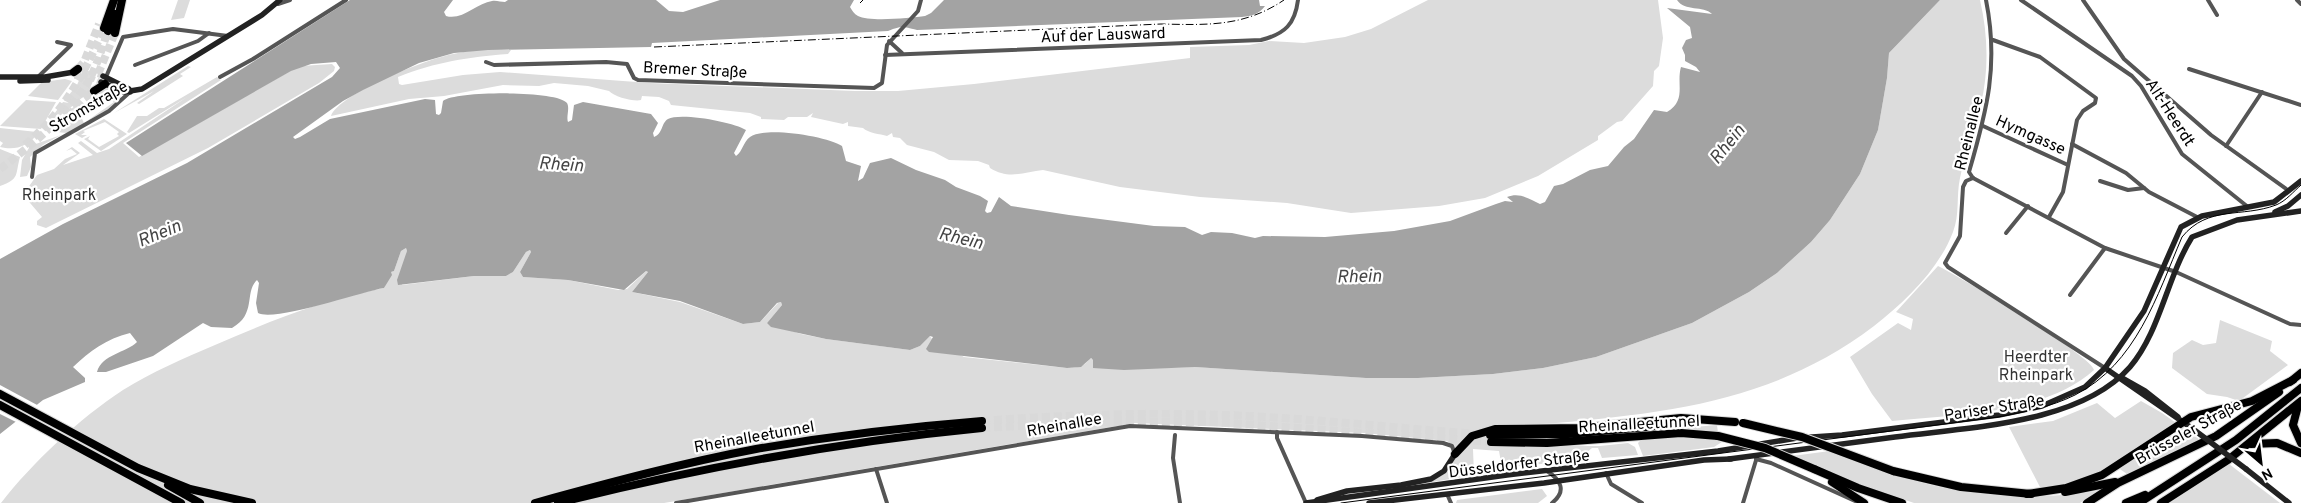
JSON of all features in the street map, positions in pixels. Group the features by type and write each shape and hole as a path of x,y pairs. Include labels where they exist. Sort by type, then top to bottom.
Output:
{"highway":[{"path":"114,0 106,29 121,0"},
{"path":"94,91 104,79"},
{"name":"Brüsseler Straße","path":"2090,500 2222,432 2270,399 2301,372"},
{"path":"2027,494 2066,488 2102,475 2182,422 2215,409 2252,401 2293,380"},
{"name":"Brüsseler Straße","path":"2139,503 2236,440 2301,388"},
{"path":"0,394 200,503"},
{"path":"2301,401 2292,419 2293,429 2301,443"},
{"path":"2161,503 2199,480 2249,445 2301,401"},
{"path":"0,404 181,503"},
{"path":"1455,454 1468,438 1484,430 1558,429 1715,417 1739,422"},
{"name":"Rheinalleetunnel","path":"1893,471 1802,436 1739,422 1696,422 1491,439 1555,443 1681,433 1718,436 1765,448 1858,488 1899,502"},
{"name":"Rheinalleetunnel","path":"535,503 647,473 759,449 864,433 982,424 784,452 688,471 558,503"},
{"path":"2249,445 2264,441 2274,442 2288,446 2301,453"},
{"path":"138,468 190,489 252,503"},
{"path":"1814,469 1863,503"},
{"name":"Brüsseler Straße","path":"1893,471 1949,485 2002,493 2027,494 2093,488 2135,477"},
{"name":"Brüsseler Straße","path":"2126,503 2165,486"},
{"path":"159,492 170,503"}],"main road":[{"name":"Stromstraße","path":"130,92 154,83 280,0"},
{"path":"0,79 36,80 75,73"},
{"path":"104,79 124,92 130,92"},
{"path":"2301,181 2287,193 2261,208 2271,214 2301,211"},
{"path":"2287,193 2300,197"},
{"path":"2271,214 2300,197"},
{"path":"2199,218 2272,203"},
{"name":"Pariser Straße","path":"1729,459 1756,459 1796,449 2034,417 2080,402 2120,377 2131,366 2144,347 2190,239 2195,235 2229,222 2271,214"},
{"name":"Pariser Straße","path":"1596,465 1990,416 2055,402 2080,390 2094,380 2105,368 2144,311 2181,227 2199,218"},
{"path":"2105,368 2193,429 2289,503"},
{"name":"Pariser Straße","path":"1756,459 1763,448 1818,437"},
{"path":"1794,441 1791,445 1796,449"},
{"name":"Düsseldorfer Straße","path":"1314,502 1324,496 1343,491 1428,480 1443,472 1455,454"},
{"name":"Pariser Straße","path":"1606,473 1704,460 1756,459"},
{"name":"Düsseldorfer Straße","path":"1306,503 1546,470 1596,465 1606,473"},
{"name":"Düsseldorfer Straße","path":"1369,503 1559,481 1606,473"}],"street":[{"path":"273,6 290,0"},
{"path":"220,77 253,59 346,0"},
{"path":"885,55 889,41 914,15 920,7 921,0"},
{"name":"Auf der Lausward","path":"885,55 1261,40 1278,35 1293,23 1296,17 1298,0"},
{"name":"Rheinallee","path":"1986,0 1994,40 1990,97 1969,172 1973,178 1966,181 1963,187 1960,236 1945,263 2105,368"},
{"name":"Alt-Heerdt","path":"2022,0 2132,76 2141,86 2182,154 2248,207"},
{"path":"2083,0 2120,55 2140,74 2226,146 2287,193"},
{"path":"2208,0 2217,15"},
{"path":"2297,0 2301,4"},
{"path":"104,79 123,37 173,29 228,36"},
{"path":"134,65 198,40 209,33"},
{"path":"1994,40 2040,57 2090,92 2096,101 2083,111 2077,120 2063,192 2049,217"},
{"path":"889,41 903,54"},
{"path":"36,80 71,45 57,42"},
{"name":"Bremer Straße","path":"486,62 494,65 614,62 627,64 634,78 638,80 866,88 881,84 885,55"},
{"path":"2189,69 2301,105"},
{"path":"2132,76 2140,74"},
{"name":"Stromstraße","path":"32,177 34,169 32,156 35,153 101,116 120,103 130,92"},
{"path":"2226,146 2262,92"},
{"name":"Hymgasse","path":"1983,126 2039,154 2068,165"},
{"path":"2072,144 2126,173 2144,188 2199,218"},
{"path":"1973,178 2105,248 2176,272 2299,326"},
{"path":"2100,181 2112,187 2137,190 2144,188"},
{"path":"2006,233 2028,206"},
{"path":"2070,295 2105,248"},
{"path":"2162,268 2170,274 2168,280 2170,285"},
{"name":"Rheinallee","path":"676,503 1130,426 1276,432 1443,443 1452,446 1455,454"},
{"path":"1276,432 1306,503"},
{"path":"1175,435 1174,458 1180,503"},
{"path":"1744,503 1756,459 1863,503"},
{"path":"876,469 887,503"},
{"path":"1546,470 1559,481 1562,495 1552,503"},
{"path":"1606,473 1611,484 1642,503"},
{"path":"1447,494 1451,503"}],"green space":[{"path":"178,0 190,0 184,18 171,20"},
{"path":"1428,0 1658,0 1663,38 1659,66 1654,71 1653,86 1622,121 1617,122 1598,136 1598,140 1538,176 1485,198 1439,206 1351,213 1287,203 1200,197 1120,187 1043,170 1004,174 978,161 949,160 934,152 907,145 900,138 893,137 892,133 887,136 863,128 848,126 848,122 843,124 811,117 813,113 807,117 788,117 784,120 761,119 761,117 750,113 671,105 669,101 659,97 642,96 641,100 630,100 609,91 588,86 554,83 539,86 503,85 444,96 409,99 331,116 350,97 386,78 441,57 474,50 511,50 508,54 439,64 398,77 399,84 500,72 650,83 898,91 974,84 1190,58 1190,47 1249,45 1269,41 1304,43 1345,37 1371,29"},
{"path":"1940,0 1980,0 1985,26 1986,52 1984,91 1960,178 1955,225 1947,246 1920,284 1874,326 1837,351 1800,371 1762,386 1723,398 1642,414 1483,429 1467,436 1456,448 1447,441 1364,433 1135,423 664,503 1,503 27,472 58,442 90,414 123,390 180,360 277,319 340,298 384,288 391,272 394,271 401,251 406,248 402,285 474,276 506,276 513,272 526,252 530,250 531,252 520,272 523,277 568,280 618,290 627,289 646,271 648,272 632,292 680,302 743,324 760,322 781,302 782,305 767,323 801,334 910,350 920,346 930,336 932,339 964,357 1067,368 1085,364 1090,358 1110,369 1195,367 1366,378 1418,378 1493,374 1543,368 1596,357 1692,323 1749,292 1777,273 1811,242 1830,220 1860,174 1878,130 1887,78 1889,53"},
{"name":"Rheinpark","path":"332,64 335,67 334,71 319,83 208,148 46,228 37,225 37,221 42,217 25,197 25,192 37,175 54,169 65,159 77,154 71,149 66,151 72,147 80,153 63,165 93,155 78,143 81,141 97,153 109,149 187,97 129,133 127,132 137,116 147,116 159,108 164,108 217,77 221,80 123,143 139,157 292,70 301,66"},
{"path":"188,66 191,67 180,74 183,76 139,104 137,103 154,91 114,113"},
{"path":"84,69 95,74 89,92 77,102 64,101 77,85"},
{"path":"65,79 72,81 58,100 28,96 42,82"},
{"path":"107,87 121,93 121,97 106,111 87,121 114,102 96,92"},
{"path":"26,100 56,102 41,129 0,126"},
{"path":"63,102 75,104 43,129"},
{"path":"77,104 90,105 85,116 81,117 84,123 82,125 67,133 46,131"},
{"path":"104,119 127,134 101,151 84,139 90,136 88,139 99,147 119,136 117,134 119,132 105,122 83,131 85,132 81,135 87,135 82,138 75,134"},
{"path":"0,128 37,132 38,134 30,142 21,146 6,148 0,147 3,143 0,141"},
{"path":"61,135 43,145 30,157 31,167 27,176 20,177 22,160 30,146"},
{"path":"0,149 20,157 16,176 11,181 0,186"},
{"name":"Heerdter Rheinpark","path":"1938,266 1971,284 2072,349 2088,362 2094,370 2074,385 2050,396 2025,404 1970,414 1892,421 1872,394 1850,357 1898,323 1911,330 1913,319 1896,312"},
{"path":"2220,320 2272,341 2270,351 2288,365 2239,401 2207,394 2172,368 2173,353 2192,340 2203,345 2216,343"},
{"path":"2141,401 2162,413 2200,440 2127,474 2114,465 2079,480 2041,489 2009,427 2053,421 2097,403 2115,418"},
{"path":"1717,425 1718,433 1688,430 1637,432"},
{"path":"1488,431 1491,446 1600,446 1628,443 1635,447 1638,455 1602,458 1598,448 1592,448 1587,452 1589,459 1502,468 1499,451 1473,449 1474,475 1427,483 1441,476 1449,469 1464,442"},
{"path":"1684,435 1719,438 1719,441 1722,442 1714,447 1643,456 1638,443 1642,439"},
{"path":"1830,451 1905,478 1977,493 2049,496 2098,491 2080,503 1914,503 1853,482 1792,456"},
{"path":"2229,464 2280,503 2170,503"},
{"path":"1542,489 1547,496 1538,503 1456,503 1457,500"}],"water":[{"name":"Rhein","path":"350,0 453,0 444,12 446,16 452,17 464,14 486,2 505,2 508,0 656,0 669,11 683,12 720,0 854,0 850,7 857,15 863,18 880,19 925,16 931,13 944,0 1259,0 1260,6 1265,6 1263,9 1255,14 1242,17 917,30 903,27 888,31 652,43 651,47 488,50 454,53 419,63 363,90 343,101 293,137 295,139 300,137 330,119 425,99 435,100 436,114 439,115 443,101 451,98 485,94 527,94 560,99 567,103 568,122 572,120 574,105 583,102 651,114 658,123 653,133 654,137 657,136 668,119 674,117 695,117 730,124 746,130 734,153 736,156 746,141 757,134 781,132 823,139 842,146 846,161 861,166 858,181 863,178 870,163 891,158 980,196 988,201 985,211 987,213 991,212 999,197 1011,206 1154,226 1185,227 1202,235 1211,232 1232,233 1255,238 1263,236 1325,237 1394,231 1450,221 1505,201 1513,202 1507,197 1516,195 1540,204 1545,202 1554,186 1563,184 1590,170 1608,166 1624,147 1634,139 1654,110 1667,112 1673,107 1679,97 1681,67 1700,72 1696,67 1685,61 1682,48 1686,40 1692,38 1690,27 1667,8 1712,14 1708,11 1680,4 1677,0 1940,0 1889,53 1887,78 1878,130 1860,174 1830,220 1811,242 1777,273 1749,292 1692,323 1596,357 1543,368 1493,374 1418,378 1366,378 1195,367 1124,370 1093,368 1093,360 1091,358 1081,367 1067,368 929,352 926,349 933,337 930,336 920,346 910,350 826,339 771,327 767,323 782,305 781,302 777,303 760,322 743,324 680,301 632,292 648,272 646,271 624,290 568,280 523,277 520,272 531,252 530,250 526,252 513,272 506,276 474,276 398,285 397,280 407,251 406,248 401,251 394,271 391,272 392,275 384,288 299,310 267,315 258,313 256,303 259,283 257,280 251,291 245,316 232,328 211,327 203,323 153,356 106,372 97,372 109,357 137,342 130,333 106,342 73,367 85,378 85,382 43,400 0,434 0,259 63,224 187,163 332,77 340,68 336,62 311,64 291,71 142,156 126,143"}],"pier":[{"path":"0,385 39,406 18,423 0,414"}],"tunnel":[{"path":"78,69 84,62 99,24"},
{"path":"25,145 39,133 62,106 81,76 104,28"},
{"path":"0,169 48,130 70,107 88,82 108,31"},
{"path":"98,74 115,33"},
{"path":"74,72 89,72 103,76"},
{"path":"74,76 86,76 101,82"},
{"path":"68,116 83,99 94,91"},
{"path":"982,421 1043,417 1195,414 1288,418 1478,434"},
{"path":"982,428 1098,422 1214,422 1491,442"}],"tram line":[{"path":"1341,503 1998,417 2047,406 2075,395 2096,382 2114,366 2142,326 2182,237 2192,227 2214,216 2263,209 2276,205 2286,199 2301,185"}],"railway":[{"path":"860,3 863,0"},
{"path":"654,47 1161,24 1210,24 1240,20 1269,9 1284,0"}]}
